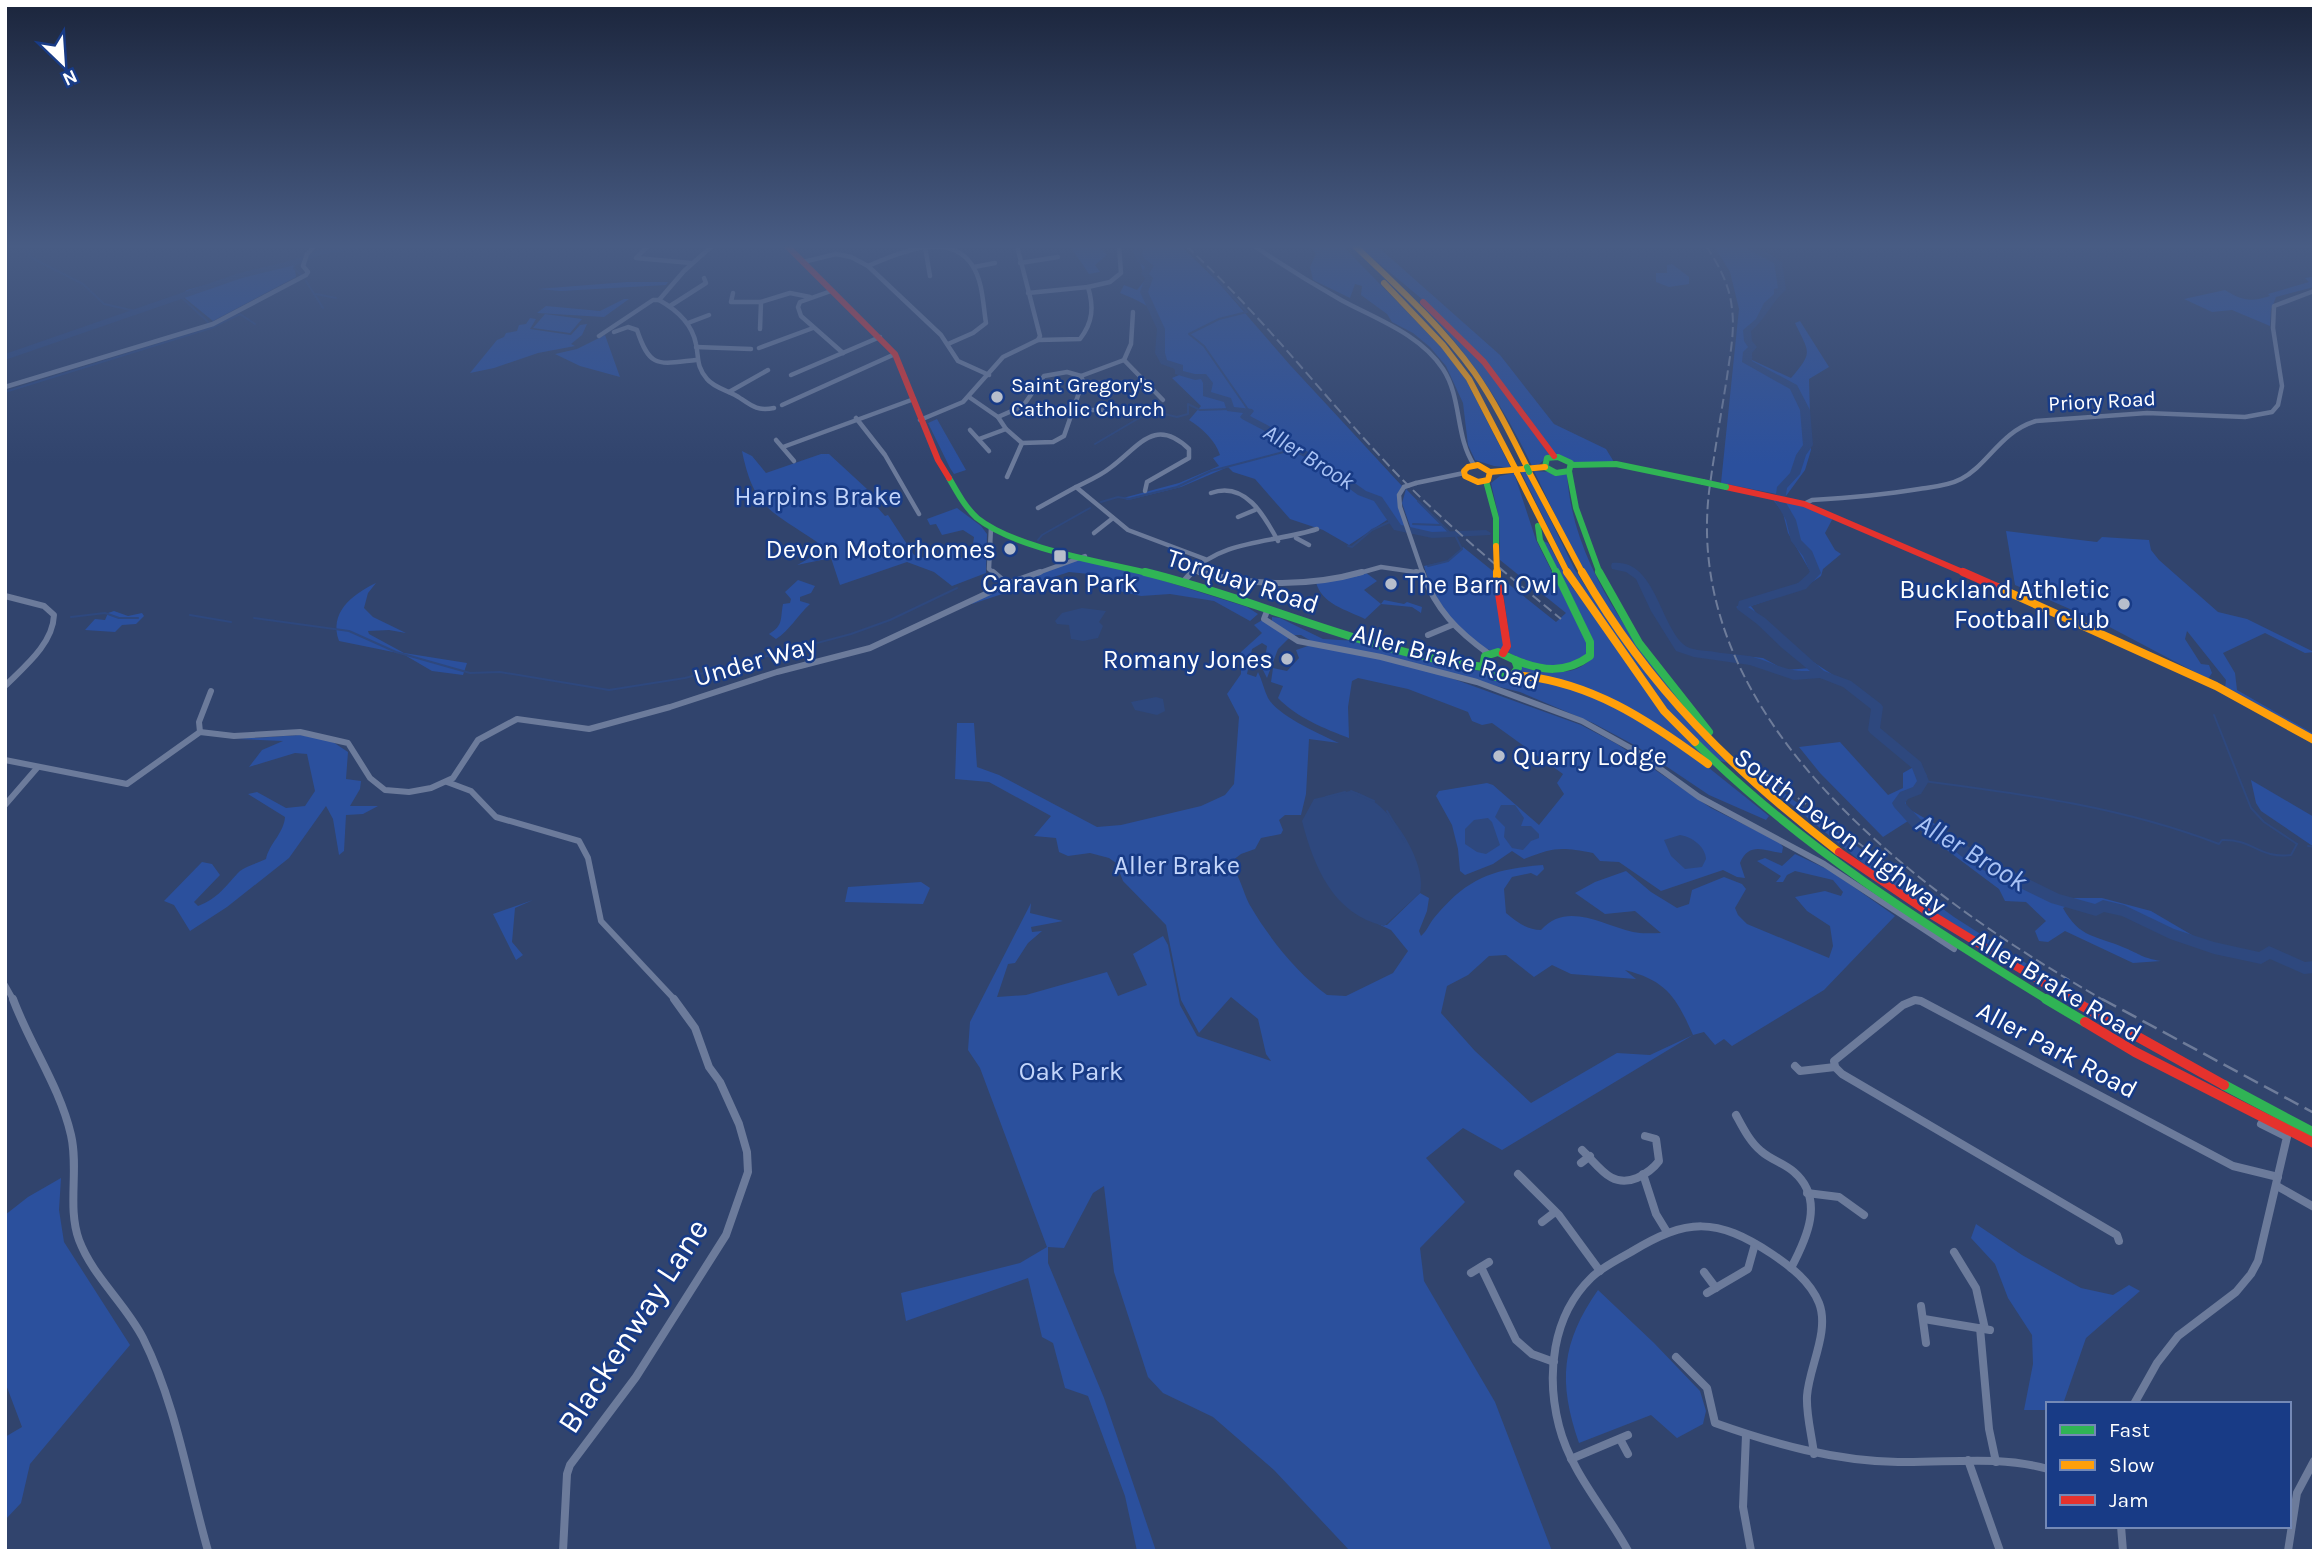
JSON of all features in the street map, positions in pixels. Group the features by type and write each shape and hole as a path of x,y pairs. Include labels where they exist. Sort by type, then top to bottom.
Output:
{"main road":[{"path":"860,319 895,354 938,460 961,499 977,517 991,527"},
{"name":"South Devon Highway","path":"1420,319 1443,345 1485,407 1536,514 1574,585 1664,711 1712,760 1791,827 1965,951 2135,1052 2314,1143"},
{"name":"South Devon Highway","path":"1429,319 1466,360 1497,408 1578,570 1631,648 1686,718 1734,766 1819,837 1992,954 2120,1028 2314,1133"},
{"path":"1441,319 1484,362 1554,456"},
{"path":"1545,467 1545,460 1554,456 1566,459 1570,468 1570,491 1577,523 1594,568 1617,610 1694,716 1768,794"},
{"path":"1490,472 1490,478 1486,481 1472,481 1464,473 1468,467 1474,466 1482,466 1490,472 1545,467 1556,473 1570,468 1616,464 1804,504 2160,659 2216,686 2314,740"},
{"path":"1486,481 1496,518 1497,581 1507,646 1503,653"},
{"path":"1536,514 1540,540 1590,642 1590,656 1580,667 1546,672 1503,653 1489,654 1483,659 1483,667 1496,677 1526,673 1554,680 1578,688 1637,716 1681,743 1770,814 1791,827"},
{"name":"Torquay Road","path":"991,527 1034,544 1183,582 1369,643 1445,662 1483,667"},
{"path":"1513,675 1518,668 1515,660"}],"street":[{"path":"5,387 223,319"},
{"path":"600,336 626,319"},
{"path":"683,319 688,323 696,347 696,360 708,381 753,408 774,408"},
{"path":"688,323 700,319"},
{"path":"760,319 760,329"},
{"path":"804,319 843,353"},
{"path":"923,319 948,344 958,361 989,375"},
{"path":"948,344 967,337 986,323 985,319"},
{"path":"1035,319 1040,336 1038,340"},
{"path":"920,419 953,407 969,397 1010,351 1038,340 1080,339 1090,326 1092,319"},
{"path":"1124,360 1132,337 1133,319"},
{"path":"1377,319 1428,350 1451,383 1457,399 1465,453 1474,466"},
{"name":"Priory Road","path":"1804,504 1812,500 1867,496 1944,485 1962,479 2003,440 2025,424 2036,421 2147,413 2245,417 2272,412 2278,405 2282,386 2273,319"},
{"path":"614,332 628,327 637,330 645,354 652,360 677,363 696,360"},
{"path":"759,348 813,328"},
{"path":"791,375 880,337"},
{"path":"696,347 751,348"},
{"path":"782,405 895,354"},
{"path":"998,417 1023,406 1044,376 1067,372 1081,376 1124,360"},
{"path":"1124,360 1163,400"},
{"path":"729,392 768,370"},
{"path":"969,397 998,417 1006,429 1022,443 1044,444 1062,439 1083,381 1081,376"},
{"path":"783,447 856,418 914,399"},
{"path":"1074,410 1111,410"},
{"path":"856,418 885,455 919,514"},
{"path":"979,439 1006,429"},
{"path":"970,430 989,451"},
{"path":"1038,508 1106,471 1128,450 1151,435 1171,433 1179,437 1189,449 1189,458 1147,482 1145,491"},
{"path":"776,440 794,461"},
{"path":"1007,477 1022,443"},
{"path":"1464,473 1445,475 1404,487 1399,495 1399,503 1422,573 1437,607 1452,625 1489,654"},
{"path":"1076,487 1113,518 1146,539 1186,549 1205,559"},
{"path":"1211,493 1220,488 1236,489 1268,522 1278,541"},
{"path":"1238,517 1255,510"},
{"path":"1094,533 1113,518"},
{"path":"991,527 989,569 1007,584"},
{"path":"1183,582 1191,570 1205,559 1230,547 1296,538 1317,529"},
{"path":"1296,538 1309,545"},
{"name":"Under Way","path":"447,782 453,778 478,740 517,719 589,729 670,706 777,672 870,648 1007,584 1085,556"},
{"path":"1191,570 1221,578 1302,583 1334,580 1381,567 1422,573"},
{"path":"5,596 27,604 47,607 55,622 47,639 5,686"},
{"name":"Aller Brake Road","path":"1267,611 1264,619 1298,640 1381,657 1477,682 1528,699 1600,730 1642,755 1699,797 1824,864 1907,920 2073,1022 2287,1137 2258,1261 2249,1280 2189,1326 2162,1354 2135,1402"},
{"path":"1428,635 1452,625"},
{"path":"200,732 199,722 211,691"},
{"path":"200,732 215,736 300,732 324,736 348,743 370,778 385,790 409,792 447,782"},
{"path":"5,761 127,784 200,732"},
{"path":"5,804 37,768"},
{"name":"Blackenway Lane","path":"447,782 471,790 496,817 579,841 588,858 601,921 678,1003 695,1028 709,1067 720,1082 739,1124 747,1152 748,1172 726,1235 636,1377 570,1465 567,1474 563,1551"},
{"path":"5,985 12,993 22,1027 54,1086 67,1119 74,1154 72,1208 80,1244 142,1338 170,1412 208,1551"},
{"name":"Aller Park Road","path":"1835,1067 1834,1061 1838,1057 1903,1005 1915,1000 1921,1001 2233,1166 2277,1182 2314,1207"},
{"path":"1797,1071 1835,1067 2120,1236"},
{"path":"1736,1115 1758,1149 1796,1174 1807,1193 1812,1215 1806,1240 1791,1268"},
{"path":"1656,1139 1663,1132"},
{"path":"1645,1136 1656,1139"},
{"path":"1582,1150 1616,1182 1628,1181 1658,1163 1661,1157 1656,1139"},
{"path":"1581,1163 1590,1156"},
{"path":"1518,1174 1555,1212 1600,1270"},
{"path":"1643,1174 1656,1214 1667,1232"},
{"path":"1807,1193 1839,1197 1861,1209"},
{"path":"1542,1222 1555,1212"},
{"path":"1628,1551 1571,1459 1560,1429 1554,1397 1554,1362 1559,1329 1578,1292 1600,1270 1667,1232 1693,1226 1734,1234 1755,1244 1791,1268 1811,1287 1821,1305 1823,1316 1807,1397 1814,1454"},
{"path":"1707,1293 1748,1269 1755,1244"},
{"path":"1954,1252 1971,1274 1978,1292 1985,1329 1987,1434 1996,1462"},
{"path":"1471,1273 1485,1264 1516,1340 1532,1354 1554,1362"},
{"path":"1704,1272 1716,1288"},
{"path":"1922,1306 1926,1343"},
{"path":"1924,1318 1985,1329"},
{"path":"1676,1357 1707,1388 1715,1423 1746,1435 1814,1454 1897,1462 1968,1460 2033,1464 2046,1468"},
{"path":"1746,1435 1740,1498 1751,1551"},
{"path":"1571,1459 1624,1437 1628,1454"},
{"path":"1968,1460 2000,1551"},
{"path":"2291,1510 2301,1477 2314,1461"},
{"path":"2120,1528 2123,1551"},
{"path":"2288,1551 2289,1528"}],"green space":[{"path":"530,319 536,319 530,329 571,335 580,325 587,324 582,335 571,344 575,346 538,353 470,373 497,340 506,333 517,331 519,325 526,324"},
{"path":"541,319 582,319 570,333 533,328"},
{"path":"1159,319 1250,319 1402,486 1398,495 1407,531 1395,526 1390,518 1349,545 1323,530 1290,519 1255,479 1233,472 1228,467 1181,487 1128,500 1123,498 1179,483 1219,466 1213,458 1220,455 1215,444 1189,420 1201,406 1172,378 1179,375 1173,367 1160,358 1163,335"},
{"path":"1390,319 1414,319 1444,350 1466,380 1511,468 1475,460 1468,445 1463,403 1446,366 1430,347 1413,333"},
{"path":"1434,319 1439,319 1451,329 1486,368 1550,455 1538,465 1532,466 1495,398"},
{"path":"1441,319 1459,319 1500,355 1554,424 1606,449 1614,462 1575,463 1555,455 1525,412"},
{"path":"1738,319 1761,319 1747,330 1752,360 1791,378 1807,352 1795,323 1800,321 1829,367 1809,379 1811,450 1805,470 1786,496 1721,483"},
{"path":"2252,319 2270,319 2270,326"},
{"path":"605,335 620,377 580,366 555,354 577,349"},
{"path":"937,419 966,470 954,474 950,468 928,423"},
{"name":"Harpins Brake","path":"742,451 752,456 766,473 821,454 829,454 867,489 863,491 885,516 888,515 914,555 929,559 937,557 942,546 957,550 957,558 971,557 974,537 963,530 942,535 936,524 930,525 927,519 957,508 981,526 987,534 986,573 952,586 934,572 907,562 840,585 831,558 797,565 811,556 817,542 777,515 759,498 752,486"},
{"path":"1534,471 1567,473 1572,508 1581,541 1595,573 1630,633 1692,717 1646,663 1581,569"},
{"path":"1521,472 1527,472 1575,570 1595,601 1728,763 1714,759 1668,711 1577,586"},
{"path":"1514,473 1536,540 1587,642 1587,655 1568,667 1548,668 1508,652 1511,647 1501,578 1556,622 1566,613 1500,560 1499,518 1491,483 1500,476"},
{"path":"1406,489 1449,533 1412,532 1402,503"},
{"path":"1772,498 1800,504 1833,518 1825,533 1835,550 1841,554 1823,569 1821,576 1802,589 1751,606 1760,618 1736,607 1795,585 1809,577 1810,571 1788,533 1783,513"},
{"name":"Buckland Athletic Football Club","path":"2006,531 2097,542 2102,537 2149,540 2151,550 2159,560 2218,612 2247,619 2314,652 2305,653 2265,633 2223,653 2235,673 2237,690 2314,734 2314,738 2225,688 2226,680 2187,631 2185,639 2201,664 2209,665 2212,673 2208,679 2102,623 2015,585"},
{"path":"1543,541 1548,543 1572,587 1709,760 1681,741 1573,684 1517,673 1520,664 1550,671 1568,671 1585,664 1593,657"},
{"path":"1463,547 1494,572 1505,645 1501,651 1475,643 1463,633 1443,607 1428,578 1424,566 1448,561"},
{"path":"1085,556 1247,607 1258,614 1250,621 1214,601 1170,594 1141,596 1119,591 1107,580 1089,574 1069,572 972,604 975,599"},
{"path":"1365,572 1377,581 1364,590 1381,604 1365,619 1329,601 1323,596 1316,582"},
{"path":"798,580 815,586 811,593 800,597 800,601 810,604 776,639 769,634 779,625 783,604 790,603 791,599 785,592"},
{"path":"376,583 368,593 364,608 373,617 406,633 389,630 368,631 369,634 404,653 467,663 463,675 432,671 403,654 339,641 337,622 344,606 358,593"},
{"path":"1384,600 1404,604 1407,602 1422,607 1421,613 1412,607 1381,604"},
{"path":"114,611 128,616 142,613 144,616 136,624 122,625 115,632 85,630 95,619 105,620 108,613"},
{"path":"1272,617 1280,618 1323,639 1357,641 1458,667 1577,689 1636,718 1679,744 1769,816 1766,820 1709,795 1636,746 1593,723 1520,692 1426,669 1581,725 1617,744 1711,808 1779,842 1783,847 1782,853 1758,849 1748,852 1740,863 1745,878 1723,870 1661,891 1619,862 1600,861 1593,853 1573,850 1551,850 1524,859 1512,851 1493,864 1465,875 1460,871 1452,825 1436,796 1439,791 1487,783 1493,785 1539,825 1564,794 1557,783 1563,774 1492,723 1482,725 1472,721 1468,712 1408,689 1358,678 1352,681 1348,707 1349,738 1311,722 1278,698 1283,686 1271,682 1273,668 1287,671 1299,658 1296,650 1308,646 1311,641 1301,635 1293,635 1272,622"},
{"path":"1264,619 1290,637 1278,649 1267,678 1263,670 1267,646 1262,643 1252,649 1247,674 1256,677 1258,672 1268,698 1281,712 1339,743 1309,739 1306,794 1301,815 1285,815 1279,820 1283,830 1281,834 1261,838 1255,849 1241,854 1228,864 1238,878 1251,907 1275,943 1305,977 1327,995 1346,996 1393,973 1408,951 1391,930 1378,924 1387,925 1420,893 1429,898 1419,931 1421,936 1458,893 1482,878 1509,869 1543,865 1544,869 1537,876 1531,873 1512,877 1504,889 1506,913 1522,925 1536,930 1541,930 1551,921 1573,916 1633,932 1661,933 1635,911 1605,914 1575,893 1595,882 1626,871 1651,892 1677,908 1689,904 1692,890 1724,877 1742,884 1746,889 1735,908 1747,924 1829,958 1833,946 1830,926 1807,911 1795,897 1825,891 1841,896 1843,892 1833,880 1795,871 1787,875 1783,882 1776,882 1781,876 1757,861 1765,858 1782,866 1795,854 1831,871 1895,916 1824,990 1732,1046 1724,1039 1715,1045 1704,1032 1693,1035 1502,1150 1463,1128 1426,1158 1465,1202 1420,1248 1424,1281 1495,1402 1552,1551 1350,1551 1274,1470 1213,1417 1163,1393 1148,1377 1114,1272 1104,1186 1093,1193 1064,1248 1048,1247 1048,1263 1104,1398 1156,1551 1137,1551 1125,1496 1088,1396 1065,1388 1053,1343 1042,1337 1028,1278 906,1321 901,1293 1020,1263 1047,1247 980,1068 968,1050 970,1022 1031,903 1030,913 1063,921 1031,927 1032,932 1042,931 1028,943 1015,963 1008,964 997,997 1026,995 1107,972 1118,996 1147,985 1133,954 1163,936 1168,945 1180,1005 1197,1036 1271,1061 1266,1054 1258,1019 1231,997 1199,1033 1181,1000 1166,925 1123,881 1116,863 1109,858 1090,853 1068,856 1059,852 1056,838 1034,836 1051,816 989,782 955,779 957,723 974,723 977,767 999,775 1097,827 1121,825 1201,806 1225,795 1234,784 1239,717 1227,694 1241,674 1241,652 1262,633 1254,625","holes":["1506,955 1534,977 1552,965 1571,974 1636,979 1625,970 1639,974 1668,992 1681,1010 1693,1035 1650,1055 1617,1053 1531,1103 1475,1051 1441,1013 1447,986 1468,975 1489,956"]},
{"path":"1744,656 1763,658 1785,670 1811,668 1807,658 1847,684 1821,678 1798,678 1748,664"},
{"path":"300,735 330,740 348,752 346,779 361,781 360,789 350,806 378,806 363,814 346,815 344,851 339,855 333,819 326,806 289,858 227,907 190,931 174,905 164,901 202,862 212,864 220,875 194,902 198,906 211,900 240,871 266,859 282,828 285,817 248,794 257,792 286,808 305,806 315,791 307,754 295,753 249,767 262,750 283,741 236,739"},
{"path":"1840,742 1888,795 1903,788 1903,773 1917,765 1926,774 1928,781 1905,799 1907,808 2021,881 2062,898 2102,898 2151,911 2214,948 2170,933 2124,911 2071,904 2063,908 2082,931 2161,961 2133,963 2065,931 2048,942 2039,941 2035,931 2046,921 2026,902 2005,901 1999,889 1908,821 1883,837 1820,773 1799,747"},
{"path":"1759,775 1954,917 2104,1013 2134,1037 1882,879 1758,777"},
{"path":"2251,780 2314,817 2314,847 2261,811 2256,803"},
{"path":"921,882 930,888 923,904 845,902 848,887"},
{"path":"533,900 515,908 512,942 523,955 516,960 493,914"},
{"path":"61,1178 59,1210 64,1242 130,1345 30,1464 21,1503 5,1520 5,1437 22,1427 5,1382 5,1215 28,1197"},
{"path":"1976,1224 2022,1255 2081,1288 2113,1295 2129,1285 2140,1291 2086,1338 2064,1402 2046,1402 2046,1410 2024,1410 2033,1364 2032,1335 2008,1298 1995,1264 1971,1238"},
{"path":"1598,1290 1700,1391 1706,1411 1703,1424 1677,1438 1651,1415 1579,1443 1568,1401 1567,1364 1576,1328"}],"shaded area":[{"path":"1082,608 1106,611 1099,622 1103,626 1098,638 1083,641 1071,639 1069,625 1057,624 1055,621 1062,613"},
{"path":"1156,697 1163,699 1165,711 1157,715 1135,710 1131,702"},
{"path":"1350,791 1363,795 1389,816 1410,847 1421,879 1420,893 1384,926 1351,911 1328,886 1313,855 1302,821 1314,799"},
{"path":"1501,805 1515,805 1524,818 1521,826 1531,826 1539,834 1539,838 1531,841 1523,850 1512,848 1504,837 1505,827 1495,817"},
{"path":"1488,818 1500,845 1486,854 1465,844 1465,829 1474,820"},
{"path":"1680,835 1693,840 1703,850 1706,859 1702,867 1685,869 1671,856 1664,840"}],"waterway":[{"name":"Aller Brook","path":"5,357 116,319"},
{"path":"204,319 208,322"},
{"path":"5,392 211,328 230,319"},
{"path":"247,319 255,324"},
{"name":"Aller Brook","path":"1157,319 1162,336 1160,353 1164,362 1180,367 1178,372 1195,377 1203,376 1208,383 1206,394 1228,400 1230,409 1249,411 1245,417 1266,428 1288,446 1312,457 1362,493 1378,499 1398,528 1432,535 1486,533"},
{"path":"1221,319 1189,334 1204,346 1249,411"},
{"path":"1761,319 1747,330 1748,341 1753,347 1748,352 1747,362 1794,387 1805,410 1808,445 1801,455 1795,474 1782,487 1780,501 1791,520 1796,541 1808,554 1816,573 1802,586 1743,604 1742,609 1761,621 1820,674"},
{"path":"1095,444 1151,411 1177,417 1188,414 1188,404 1200,410 1230,409"},
{"path":"1101,502 1118,497 1129,499 1177,487 1211,471 1295,449"},
{"path":"1418,501 1450,533"},
{"path":"1038,540 1042,535 1090,508"},
{"path":"1348,546 1352,547 1372,530 1392,521"},
{"path":"1413,524 1440,525"},
{"path":"1428,566 1448,561 1462,549 1454,533"},
{"name":"Aller Brook","path":"1616,566 1629,569 1640,577 1656,611 1680,648 1694,653 1751,661 1794,676 1820,674"},
{"path":"1411,573 1418,576"},
{"path":"254,618 349,631 396,652 470,673 500,672 609,690 685,678 851,634 890,620 957,588"},
{"path":"71,617 105,613 119,618 138,618"},
{"path":"190,615 231,622"},
{"name":"Aller Brook","path":"1820,674 1847,684 1877,707 1874,730 1917,765 1923,781 1917,791 1904,795 1898,803 1916,823 1945,836 1976,860 2056,899 2096,910 2103,906 2124,911 2170,933 2214,948 2261,958 2269,952 2304,968 2314,967"},
{"path":"1923,781 2036,797 2110,811 2219,844 2222,840 2242,842 2271,854 2291,855 2297,844 2264,822 2251,808 2214,715"},
{"path":"1351,791 1374,801"},
{"path":"1326,797 1345,792"},
{"path":"1387,811 1405,842"},
{"path":"2308,846 2314,847"}],"railway":[{"path":"1258,319 1413,490 1475,547 1561,619"},
{"path":"1733,319 1731,352 1709,492 1711,577 1735,656 1776,729 1830,796 1895,857 1965,912 2036,960 2105,1001"},
{"path":"1763,772 1900,874"},
{"path":"2102,999 2314,1113"}],"traffic: fast":[{"path":"1558,457 1571,463 1569,471 1556,473 1545,467 1547,458 1558,457"},
{"path":"1571,465 1616,464 1703,482"},
{"path":"1527,467 1529,472"},
{"path":"1569,471 1576,508 1601,578 1639,643 1709,732"},
{"path":"949,478 964,503 979,519 1032,543 1220,593 1369,644 1445,662 1483,667"},
{"path":"1486,481 1496,518 1496,546"},
{"path":"1703,482 1726,487"},
{"path":"1515,660 1554,670 1572,667 1590,656 1590,642 1540,540 1538,526"},
{"path":"1498,652 1515,660 1518,668 1513,675 1496,677 1483,667 1485,656 1498,652"},
{"path":"1695,742 1762,803 1873,886 1977,956 2085,1022"},
{"path":"2224,1085 2314,1133"}],"traffic: slow":[{"path":"1418,319 1443,345 1469,379 1515,468"},
{"path":"1429,319 1474,372 1527,467"},
{"path":"1478,465 1490,472 1488,480 1478,482 1465,476 1464,471 1468,467 1478,465"},
{"path":"1490,472 1545,467"},
{"path":"1515,468 1517,473"},
{"path":"1529,472 1589,585 1642,665 1662,690 1702,735 1746,777 1839,852"},
{"path":"1517,473 1574,585 1664,711 1695,742"},
{"path":"1496,546 1497,581"},
{"path":"1997,587 2216,686 2314,740"},
{"path":"1513,675 1540,677 1592,692 1641,718 1708,764"}],"traffic: jam":[{"path":"860,319 895,354 938,460 949,478"},
{"path":"1440,319 1484,362 1554,456"},
{"path":"1726,487 1804,504 1997,587"},
{"path":"1497,581 1507,646 1503,653"},
{"path":"1839,852 1932,915 2028,974 2224,1085"},
{"path":"2085,1022 2135,1052 2314,1143"}],"place":[{"name":"Saint Gregory's Catholic Church","path":"997,397"},
{"name":"Devon Motorhomes","path":"1010,549"},
{"name":"Caravan Park","path":"1060,556"},
{"name":"The Barn Owl","path":"1391,584"},
{"name":"Buckland Athletic Football Club","path":"2124,604"},
{"name":"Romany Jones","path":"1287,659"},
{"name":"Quarry Lodge","path":"1499,756"}],"park label":[{"name":"Aller Brake","path":"1177,865"},
{"name":"Oak Park","path":"1071,1071"}]}
